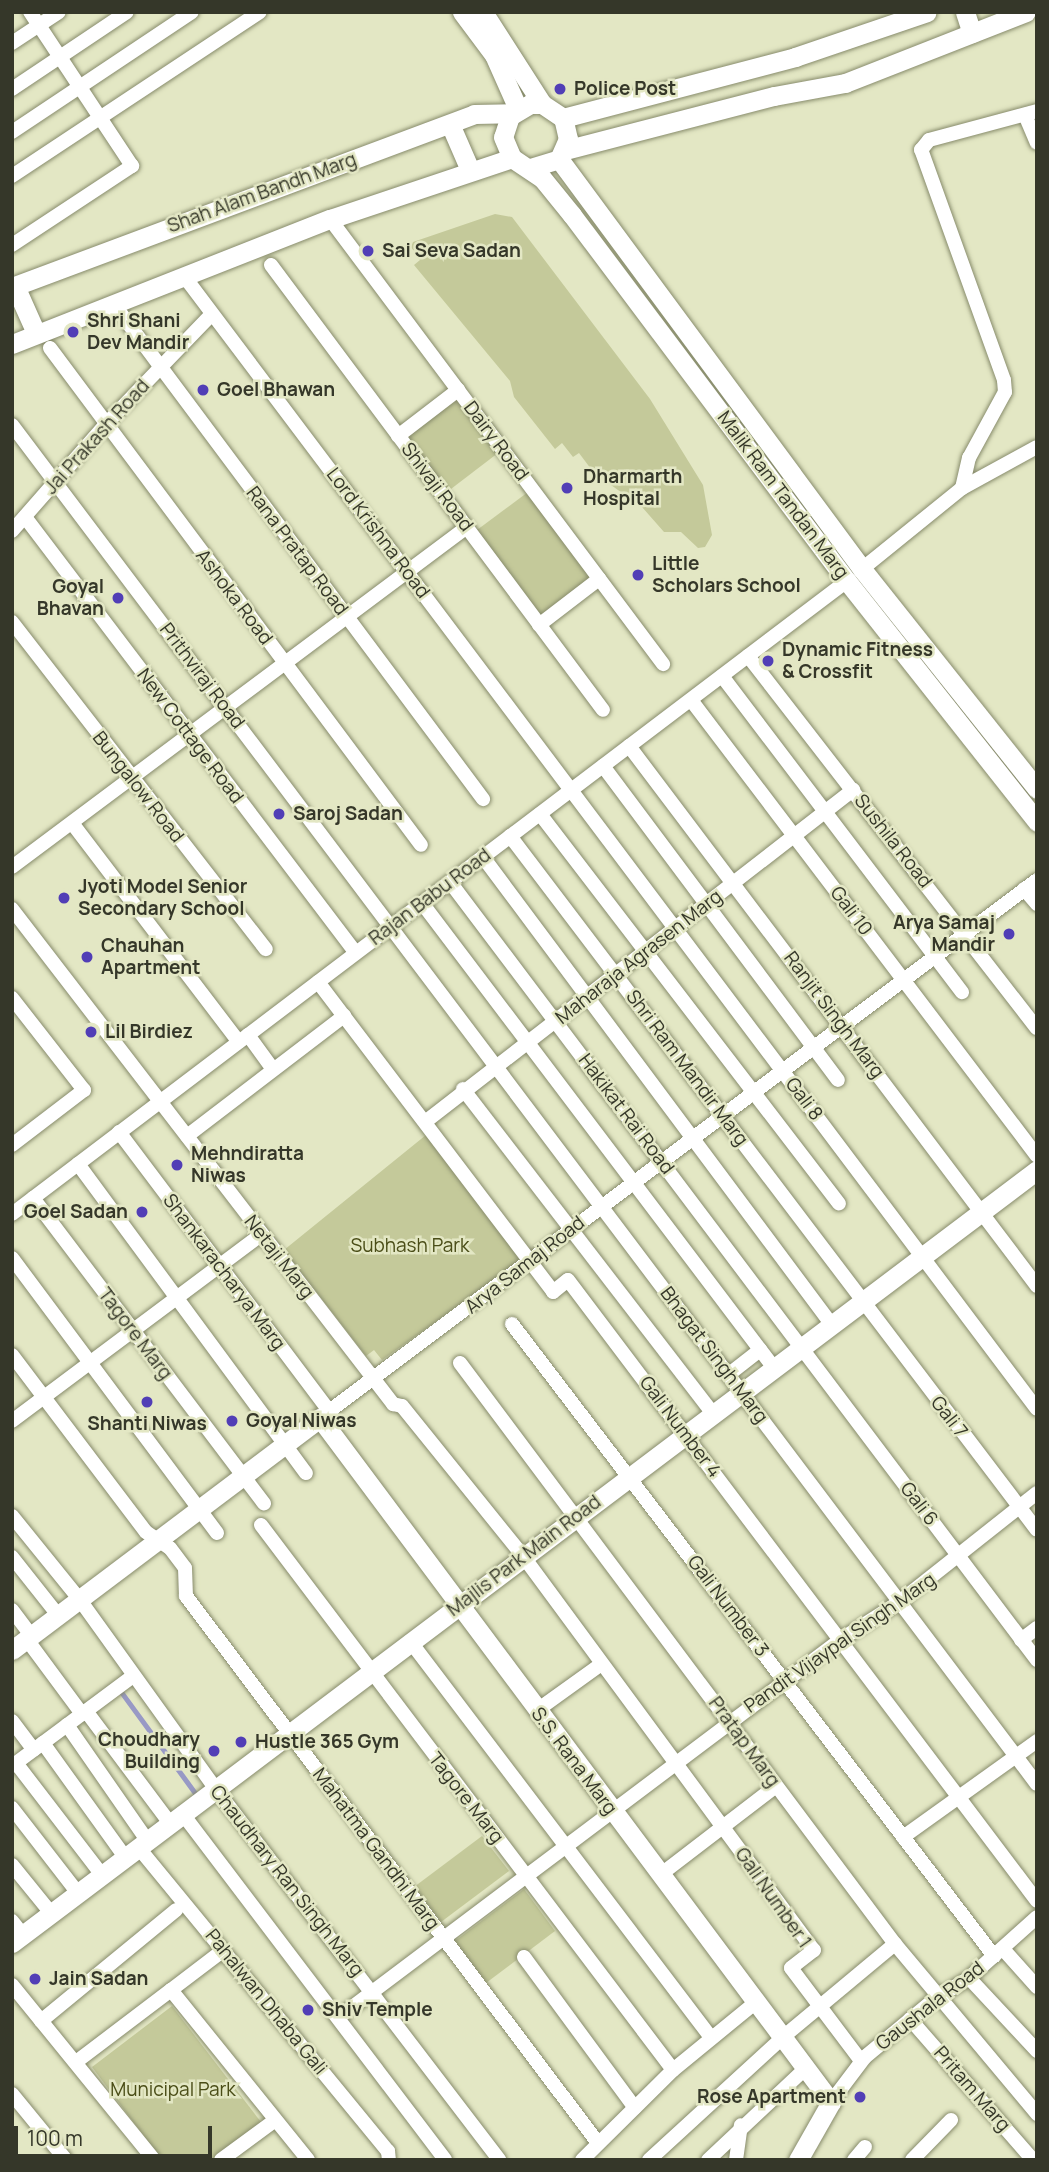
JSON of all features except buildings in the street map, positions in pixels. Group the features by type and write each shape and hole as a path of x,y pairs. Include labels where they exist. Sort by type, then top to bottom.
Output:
{"street":[{"path":"12,245 132,166 30,12"},
{"path":"12,43 59,12"},
{"path":"12,89 127,12"},
{"path":"12,132 191,12"},
{"path":"12,176 260,12"},
{"path":"462,12 494,55 516,111 503,137 512,158 530,168 562,154 774,96 845,83 1026,12"},
{"path":"483,12 542,104 563,118 568,139 562,154"},
{"path":"563,118 795,57 927,12"},
{"path":"965,12 972,33"},
{"path":"516,111 542,104"},
{"name":"Shah Alam Bandh Marg","path":"13,286 483,112 516,111"},
{"path":"962,488 969,458 1005,392 1004,380 922,150 929,139 1031,113 1037,143"},
{"path":"450,124 470,170"},
{"name":"Malik Ram Tandan Marg","path":"562,154 855,575 1037,822"},
{"path":"12,344 330,219 512,158"},
{"name":"Malik Ram Tandan Marg","path":"530,168 572,215 855,575 1037,789"},
{"name":"Dairy Road","path":"330,219 663,664"},
{"name":"Shivaji Road","path":"271,265 603,710"},
{"name":"Lord Krishna Road","path":"184,276 570,791"},
{"path":"13,286 36,333"},
{"name":"Rana Pratap Road","path":"113,303 482,799"},
{"name":"Jai Prakash Road","path":"12,531 57,483 105,425 212,314"},
{"name":"Ashoka Road","path":"50,348 421,845"},
{"path":"398,436 458,390"},
{"name":"Prithviraj Road","path":"12,425 391,927"},
{"name":"Rajan Babu Road","path":"12,1214 855,575 962,488 1037,447"},
{"name":"New Cottage Road","path":"25,517 356,953"},
{"path":"12,867 467,527"},
{"path":"539,625 599,579"},
{"name":"Bungalow Road","path":"12,622 131,780 266,949"},
{"name":"Sushila Road","path":"748,656 1037,1028"},
{"path":"722,676 932,956 962,992"},
{"name":"Gali 10","path":"691,699 1037,1156"},
{"name":"Ranjit Singh Marg","path":"629,746 843,1025 1037,1286"},
{"path":"603,766 838,1080"},
{"name":"Maharaja Agrasen Marg","path":"425,1122 463,1089 675,931 853,790"},
{"name":"Gali 8","path":"570,791 1037,1409"},
{"path":"540,814 839,1204"},
{"path":"72,824 243,1038 270,1065"},
{"name":"Shri Ram Mandir Marg","path":"510,836 723,1114 861,1303"},
{"path":"483,857 832,1325"},
{"name":"Arya Samaj Road","path":"24,1643 932,956 1037,880"},
{"name":"Hakikat Rai Road","path":"450,882 802,1347"},
{"path":"1024,889 1037,904"},
{"path":"422,903 774,1368"},
{"name":"Netaji Marg","path":"12,909 161,1101 261,1236 393,1404 402,1406 523,1556"},
{"name":"Bhagat Singh Marg","path":"391,927 1037,1784"},
{"name":"Gali Number 4","path":"318,982 553,1292 568,1280 1037,1901"},
{"path":"12,998 84,1090 12,1145"},
{"path":"187,1136 344,1016"},
{"path":"463,1089 713,1414"},
{"name":"Shankaracharya Marg","path":"119,1132 220,1266 324,1415"},
{"path":"78,1164 306,1473"},
{"name":"Majlis Park Main Road","path":"16,1933 51,1913 78,1893 288,1732 1037,1170"},
{"name":"Tagore Marg","path":"33,1198 132,1333 246,1476 264,1503"},
{"path":"12,1422 261,1236"},
{"path":"12,1258 202,1509 217,1533"},
{"name":"Gali 7","path":"861,1303 1037,1531"},
{"name":"Gali Number 3","path":"512,1324 630,1475 903,1837 999,1952 1037,1987"},
{"name":"Gali 6","path":"802,1347 1037,1660"},
{"path":"728,1375 760,1350"},
{"name":"Mahatma Gandhi Marg","path":"12,1355 156,1543 170,1548 185,1568 186,1596 598,2143"},
{"name":"Pratap Marg","path":"460,1363 578,1515 776,1786 936,1998 1037,2114"},
{"name":"S.S. Rana Marg","path":"324,1415 458,1605 831,2102"},
{"name":"Pandit Vijaypal Singh Marg","path":"339,2017 729,1722 840,1640 898,1603 1037,1493"},
{"name":"Chaudhary Ran Singh Marg","path":"12,1516 80,1600 215,1788 499,2160"},
{"name":"Tagore Marg","path":"261,1525 368,1672 673,2070"},
{"name":"Gali Number 1","path":"523,1556 600,1665 814,1950 791,1968 861,2061"},
{"path":"12,1557 58,1615"},
{"path":"12,1610 24,1643 176,1818 339,2017 445,2160"},
{"path":"1021,1640 1037,1628"},
{"path":"410,1641 712,2037"},
{"path":"537,1711 600,1665"},
{"path":"102,1875 14,1765 134,1676"},
{"path":"12,1721 136,1848"},
{"path":"67,1726 136,1848"},
{"path":"903,1837 958,1795 1037,1741"},
{"path":"660,1875 776,1786"},
{"path":"12,1808 78,1893"},
{"name":"Pahalwan Dhaba Gali","path":"136,1848 388,2151 389,2160"},
{"path":"12,1866 51,1913"},
{"path":"41,2021 176,1910"},
{"name":"Gaushala Road","path":"831,2102 861,2061 936,1998 970,1978 1037,1917"},
{"path":"649,2160 782,2038 895,1944"},
{"path":"76,2062 217,1955"},
{"path":"524,1957 635,2108"},
{"path":"970,1978 1037,2051"},
{"path":"12,1986 154,2160"},
{"path":"171,1990 308,2160"},
{"path":"582,2160 673,2070 755,2003"},
{"name":"Pritam Marg","path":"911,2019 1032,2160"},
{"path":"708,2160 741,2125 806,2068"},
{"path":"12,2094 66,2160"},
{"path":"798,2160 831,2102"},
{"path":"912,2160 951,2120"},
{"path":"221,2160 274,2121"},
{"path":"736,2160 741,2125"},
{"path":"854,2160 865,2147"}],"green space":[{"path":"495,214 512,217 650,399 703,485 712,535 705,547 698,548 681,532 664,532 642,507 594,473 579,453 573,457 562,443 555,449 514,397 510,381 414,265 420,260 411,247 413,242"},
{"path":"455,397 498,453 447,492 404,436"},
{"path":"528,492 592,578 541,616 477,530"},
{"name":"Subhash Park","path":"426,1135 522,1260 382,1360 374,1350 366,1356 284,1250"},
{"path":"482,1836 509,1871 441,1922 414,1887"},
{"path":"524,1889 555,1931 486,1983 455,1941"},
{"name":"Municipal Park","path":"172,2006 261,2122 211,2160 162,2160 92,2067"}],"waterway":[{"path":"120,1690 196,1794"}],"place":[{"name":"Police Post","path":"560,89"},
{"name":"Sai Seva Sadan","path":"368,251"},
{"name":"Shri Shani Dev Mandir","path":"73,332"},
{"name":"Goel Bhawan","path":"203,390"},
{"name":"Dharmarth Hospital","path":"567,488"},
{"name":"Little Scholars School","path":"638,575"},
{"name":"Goyal Bhavan","path":"118,598"},
{"name":"Dynamic Fitness & Crossfit","path":"768,661"},
{"name":"Saroj Sadan","path":"279,814"},
{"name":"Jyoti Model Senior Secondary School","path":"64,898"},
{"name":"Arya Samaj Mandir","path":"1009,934"},
{"name":"Chauhan Apartment","path":"87,957"},
{"name":"Lil Birdiez","path":"91,1032"},
{"name":"Mehndiratta Niwas","path":"177,1165"},
{"name":"Goel Sadan","path":"142,1212"},
{"name":"Shanti Niwas","path":"147,1402"},
{"name":"Goyal Niwas","path":"232,1421"},
{"name":"Hustle 365 Gym","path":"241,1742"},
{"name":"Choudhary Building","path":"214,1751"},
{"name":"Jain Sadan","path":"35,1979"},
{"name":"Shiv Temple","path":"308,2010"},
{"name":"Rose Apartment","path":"860,2097"}]}
